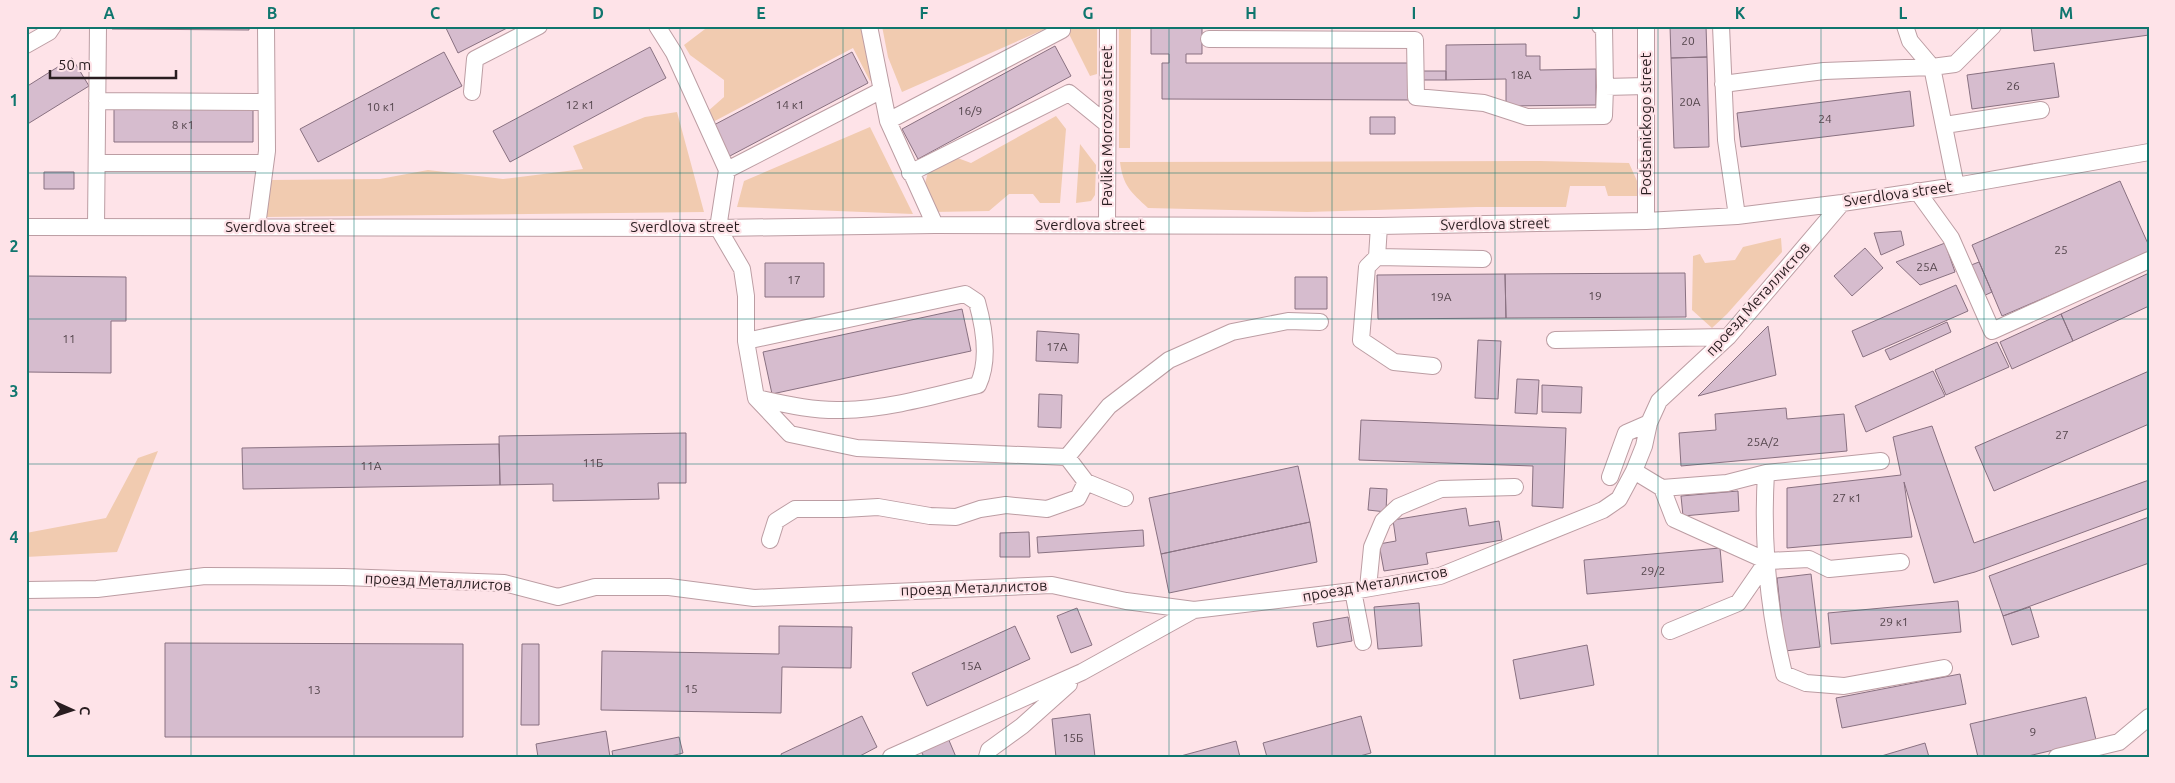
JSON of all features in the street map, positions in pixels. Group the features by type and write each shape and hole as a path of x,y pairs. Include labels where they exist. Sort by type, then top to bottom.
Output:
{"street":[{"path":"26,46 48,32 53,26"},
{"path":"96,226 98,26"},
{"path":"257,226 265,163 266,26"},
{"path":"472,92 475,59 539,26"},
{"path":"657,26 674,53 727,170 718,228 742,269 746,296 746,341 756,398 790,434 857,448 1067,457"},
{"path":"870,26 888,121 935,225"},
{"name":"Pavlika Morozova street","path":"1107,225 1108,26"},
{"path":"1383,26 1393,40"},
{"path":"1209,39 1393,40 1415,33 1416,97 1484,103 1527,117 1604,116 1604,27 1600,26"},
{"name":"Podstanickogo street","path":"1646,26 1646,221"},
{"path":"1721,26 1726,140 1736,216"},
{"path":"1905,26 1910,41 1932,67 1956,186"},
{"path":"1723,84 1824,71 1932,67 1955,64 1993,26"},
{"path":"888,121 1062,30"},
{"path":"1605,86 1646,86"},
{"path":"727,170 882,90"},
{"path":"910,173 1069,93 1107,124"},
{"path":"97,102 266,102"},
{"path":"1945,126 2041,110"},
{"name":"Sverdlova street","path":"26,227 718,228 935,225 1379,226 1646,221 1736,216 1842,203 1956,186 2149,152"},
{"path":"97,164 265,163"},
{"path":"1917,191 1950,238 1992,331 2149,260"},
{"name":"проезд Металлистов","path":"26,590 97,589 205,576 344,577 504,583 558,596 603,587 669,587 754,598 1052,585 1126,601 1194,610 1361,590 1440,576 1603,510 1619,499 1634,471 1644,446 1649,423 1660,401 1728,338 1842,203"},
{"path":"1379,226 1377,257 1367,267 1361,340 1394,362 1433,366"},
{"path":"1377,257 1483,259"},
{"path":"746,341 965,294 977,302 983,325 984,358 982,376 978,385 895,406 842,410 807,408 756,398"},
{"path":"1067,457 1109,406 1168,360 1232,332 1288,321 1320,322"},
{"path":"1555,340 1728,338"},
{"path":"1610,477 1626,433 1649,423"},
{"path":"1067,457 1086,482 1125,498"},
{"path":"1634,471 1662,488 1727,483 1766,473 1881,461"},
{"path":"1766,473 1763,516 1767,561 1775,637 1784,674 1806,683 1844,686 1944,668"},
{"path":"770,540 776,520 794,509 878,507 930,516 956,517 980,509 1006,506 1047,509 1078,498 1086,482"},
{"path":"1363,642 1361,590 1372,547 1383,522 1398,507 1441,490 1515,488"},
{"path":"1662,488 1674,519 1767,561 1809,559 1828,569 1901,562"},
{"path":"1670,631 1738,603 1767,561"},
{"path":"892,757 1082,672 1194,610"},
{"path":"995,753 1082,672"},
{"path":"2057,757 2119,742 2149,717"}],"shaded area":[{"path":"709,26 863,26 874,79 870,81 853,48 711,123 707,112 724,97 724,80 690,55 684,45"},
{"path":"882,26 1052,26 902,92 888,57"},
{"path":"1065,26 1097,26 1097,74 1090,76"},
{"path":"1119,26 1131,26 1130,148 1119,148"},
{"path":"677,112 704,212 265,217 269,180 380,179 428,170 503,179 583,169 573,146 645,117"},
{"path":"1056,116 1066,129 1060,203 1040,203 1033,194 1009,194 989,211 934,212 923,191 928,172 955,157 971,163"},
{"path":"870,127 913,214 737,207 744,181"},
{"path":"1080,144 1096,165 1095,195 1091,201 1076,203"},
{"path":"1540,161 1629,163 1641,190 1639,196 1608,196 1605,186 1570,186 1566,207 1477,207 1307,212 1148,208 1129,188 1123,177 1120,162"},
{"path":"1781,238 1782,252 1727,314 1712,328 1692,310 1693,256 1700,254 1705,263 1735,260 1743,247"},
{"path":"158,451 117,552 26,557 26,533 106,518 138,458"}],"building":[{"path":"112,26 249,26 249,30 112,29"},
{"path":"445,26 511,26 458,53"},
{"path":"1151,26 1202,26 1202,54 1186,54 1186,63 1409,63 1409,100 1162,99 1162,63 1169,63 1169,54 1151,54"},
{"path":"1670,26 1706,26 1707,57 1671,58"},
{"path":"2031,26 2149,26 2149,35 2034,51"},
{"path":"1526,44 1526,56 1540,56 1540,70 1596,69 1596,105 1506,106 1506,79 1446,80 1446,45"},
{"path":"1055,46 1071,76 918,159 902,129"},
{"path":"650,47 666,78 510,162 493,131"},
{"path":"444,52 462,86 318,162 300,129"},
{"path":"852,52 868,83 728,157 712,126"},
{"path":"1707,57 1709,147 1674,148 1671,58"},
{"path":"72,58 89,86 26,125 26,87"},
{"path":"2054,63 2059,97 1972,109 1967,75"},
{"path":"1422,71 1446,71 1446,80 1422,80"},
{"path":"1910,91 1914,126 1741,147 1737,113"},
{"path":"114,109 253,109 253,142 114,142"},
{"path":"1370,117 1395,117 1395,134 1370,134"},
{"path":"44,172 74,172 74,189 44,189"},
{"path":"2120,181 2149,246 2149,253 2002,316 1972,245"},
{"path":"1901,231 1904,245 1881,255 1874,233"},
{"path":"1945,243 1955,272 1920,285 1896,262"},
{"path":"1865,248 1883,268 1852,296 1834,276"},
{"path":"1979,262 1992,292 1979,298 1966,267"},
{"path":"765,263 824,263 824,297 765,297"},
{"path":"1685,273 1686,317 1506,318 1505,274"},
{"path":"2149,273 2149,306 2073,341 2061,314"},
{"path":"1505,274 1506,318 1378,319 1377,275"},
{"path":"26,276 126,277 126,321 111,321 111,373 27,372"},
{"path":"1295,277 1327,277 1327,309 1295,309"},
{"path":"1956,285 1968,311 1863,357 1852,331"},
{"path":"962,309 971,351 772,394 763,352"},
{"path":"2061,314 2073,341 2012,369 2000,342"},
{"path":"1947,322 1951,332 1890,360 1885,350"},
{"path":"1768,326 1776,375 1698,396"},
{"path":"1037,331 1079,334 1078,363 1036,361"},
{"path":"1478,340 1501,341 1498,399 1475,398"},
{"path":"1997,342 2009,367 1946,395 1935,370"},
{"path":"1933,371 1945,396 1866,432 1855,406"},
{"path":"2149,371 2149,424 1994,491 1975,447"},
{"path":"1517,379 1539,380 1537,414 1515,413"},
{"path":"1542,385 1582,387 1581,413 1542,412"},
{"path":"1039,394 1062,395 1061,428 1038,427"},
{"path":"1786,408 1787,419 1844,414 1847,451 1681,466 1679,433 1716,430 1715,414"},
{"path":"1361,420 1566,428 1563,508 1532,506 1533,466 1359,460"},
{"path":"1932,426 1974,543 2149,480 2149,508 1975,572 1934,583 1904,482 1912,537 1787,548 1787,488 1901,475 1893,437"},
{"path":"686,433 686,483 658,483 659,499 553,501 553,484 500,485 499,436"},
{"path":"499,444 500,485 243,489 242,448"},
{"path":"1298,466 1310,522 1161,554 1149,498"},
{"path":"1370,488 1387,489 1386,512 1368,510"},
{"path":"1738,491 1739,511 1683,516 1681,496"},
{"path":"1466,508 1469,526 1499,521 1502,540 1426,553 1428,564 1384,571 1379,544 1396,541 1393,520"},
{"path":"2149,517 2149,563 2003,616 1989,576"},
{"path":"1310,522 1317,562 1169,593 1161,554"},
{"path":"1143,530 1144,546 1038,553 1037,537"},
{"path":"1029,532 1030,557 1000,557 1000,533"},
{"path":"1720,548 1723,582 1587,594 1584,560"},
{"path":"1811,574 1820,647 1785,651 1777,578"},
{"path":"1958,601 1961,632 1831,644 1828,613"},
{"path":"1419,603 1422,646 1378,649 1374,607"},
{"path":"2030,607 2039,637 2012,645 2003,616"},
{"path":"1077,608 1092,645 1071,653 1057,616"},
{"path":"1348,617 1352,641 1317,647 1313,623"},
{"path":"779,626 852,627 851,668 782,667 781,713 601,710 602,651 779,654"},
{"path":"1015,626 1030,659 927,706 912,673"},
{"path":"165,643 463,644 463,737 165,737"},
{"path":"522,644 539,644 539,725 521,725"},
{"path":"1587,645 1594,685 1520,699 1513,660"},
{"path":"1960,674 1966,704 1842,728 1836,698"},
{"path":"2086,697 2096,740 2024,757 1978,757 1970,724"},
{"path":"1090,714 1095,757 1056,757 1052,719"},
{"path":"862,716 877,747 858,757 782,757 781,754"},
{"path":"1361,716 1371,753 1356,757 1267,757 1263,743"},
{"path":"606,731 610,757 538,757 536,744"},
{"path":"679,737 683,753 667,757 613,757 612,751"},
{"path":"948,738 956,757 924,757 921,751"},
{"path":"1236,741 1240,757 1177,757"},
{"path":"1925,743 1929,757 1878,757"}]}
